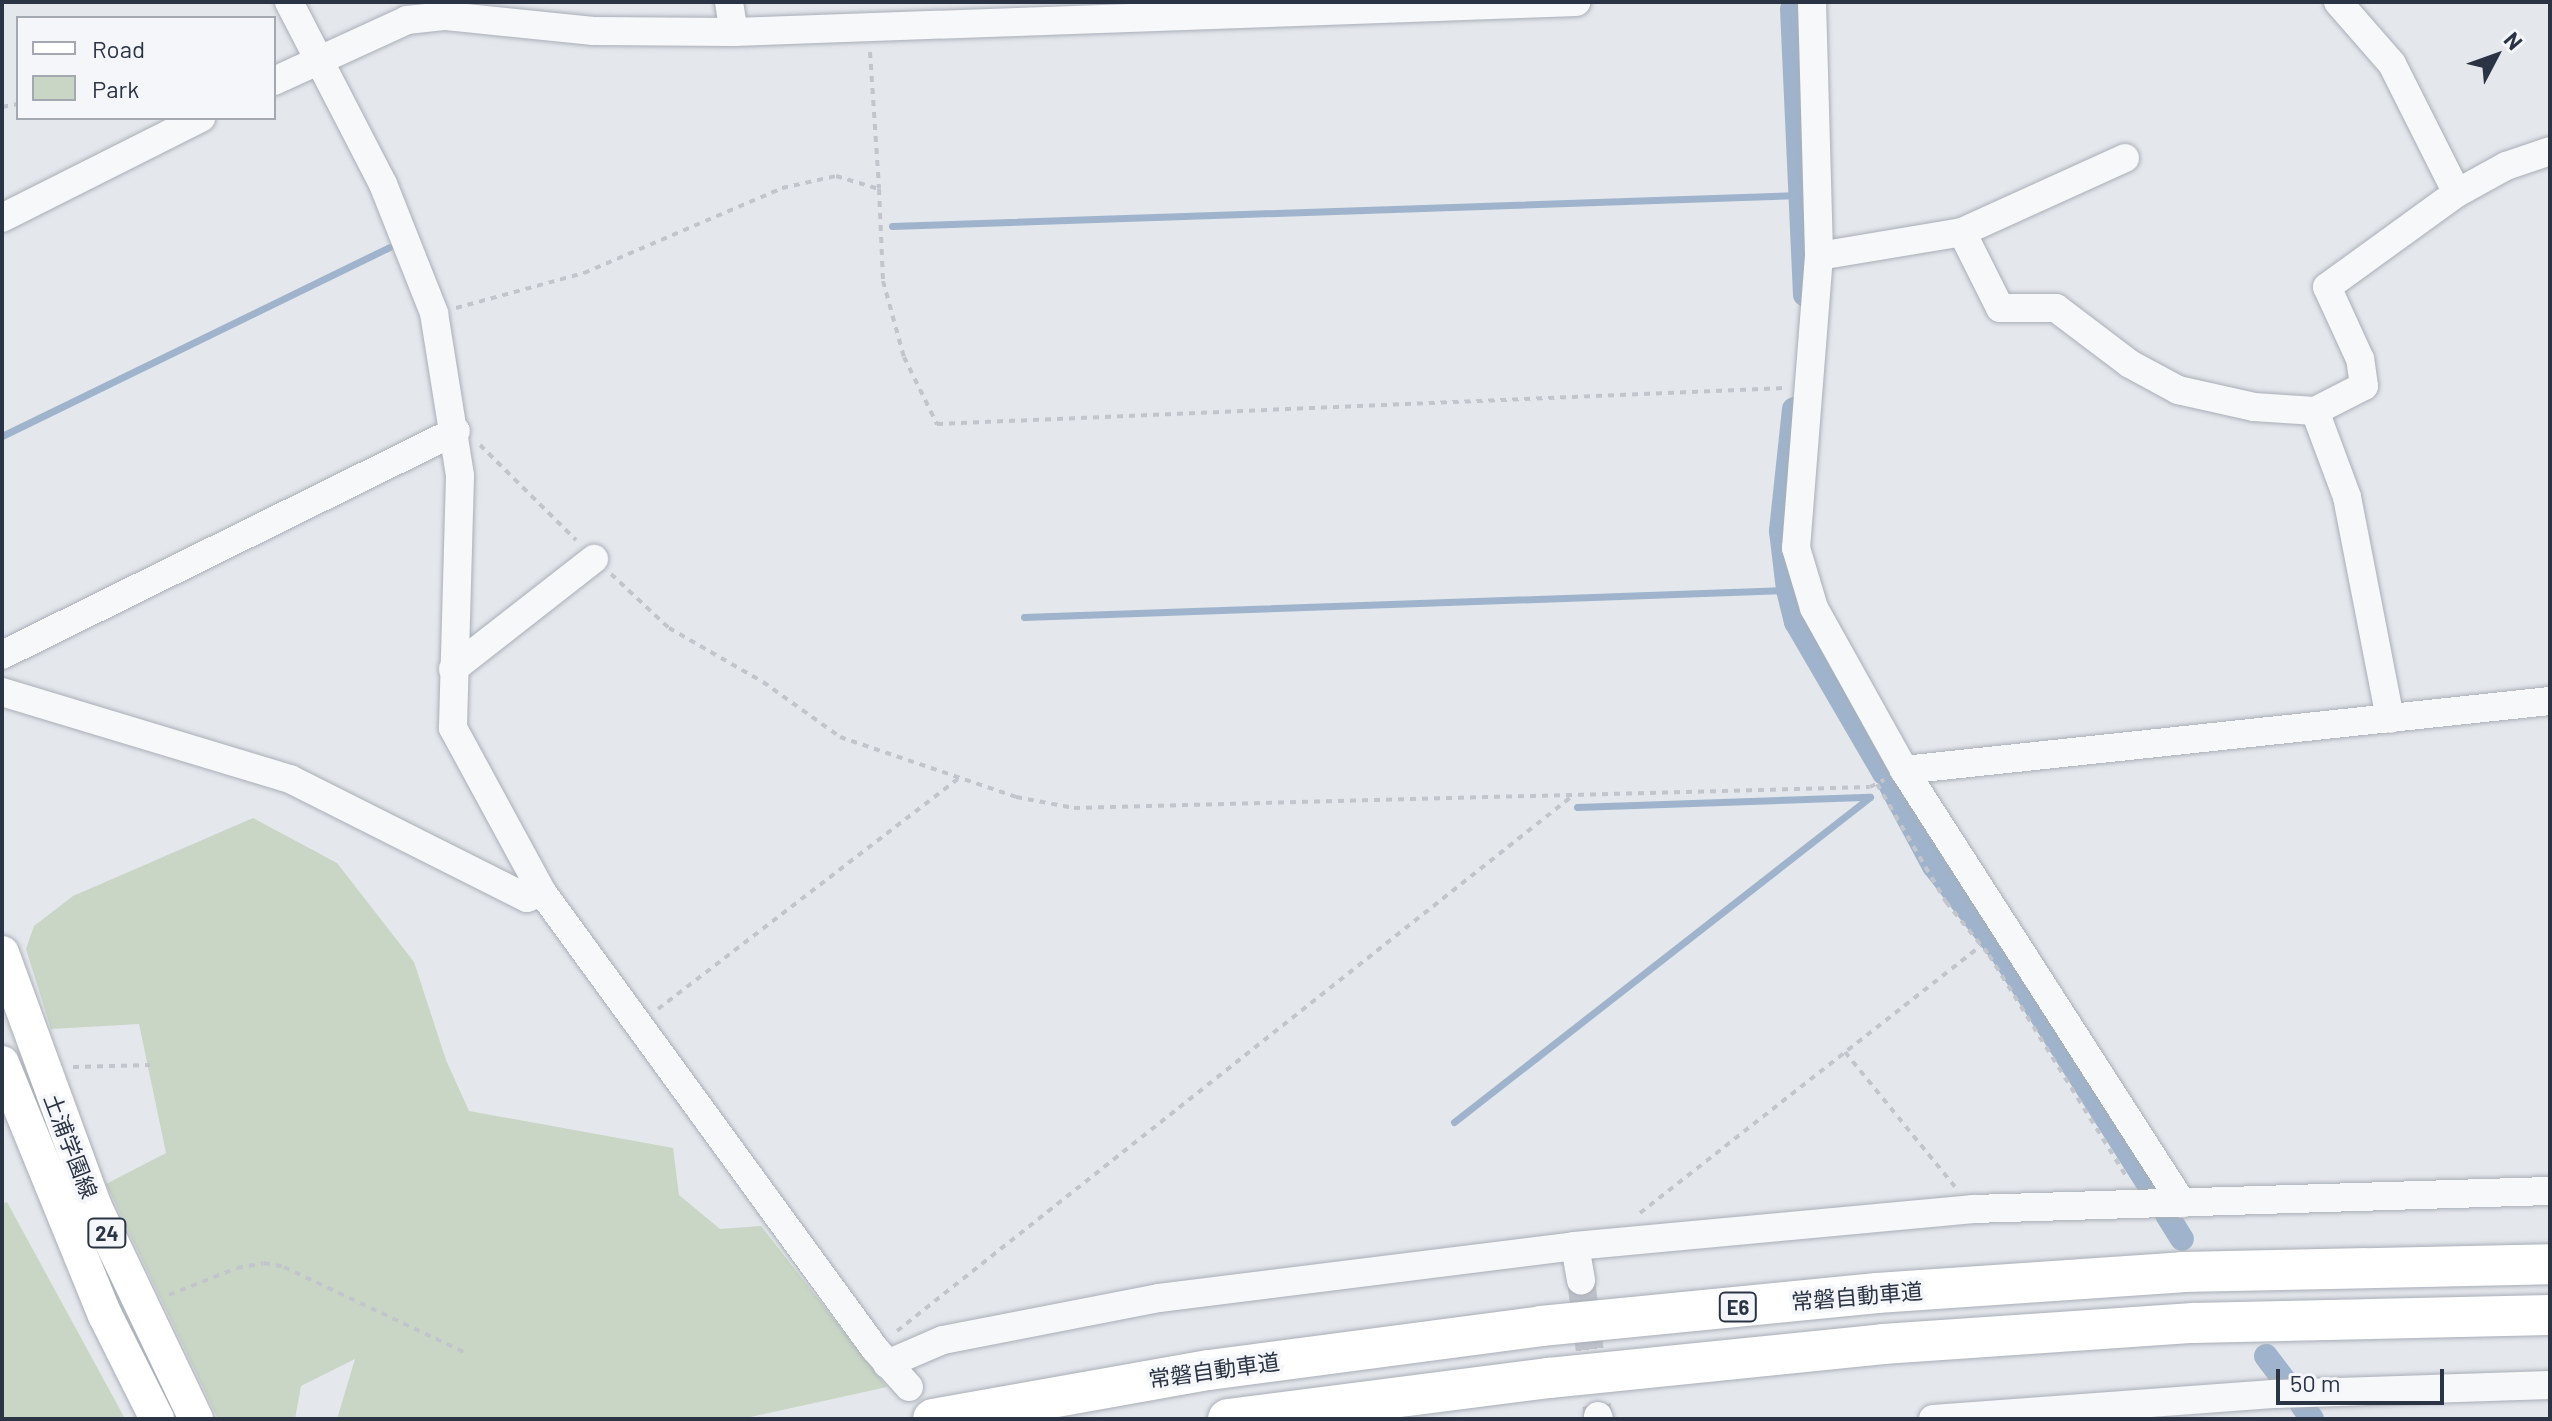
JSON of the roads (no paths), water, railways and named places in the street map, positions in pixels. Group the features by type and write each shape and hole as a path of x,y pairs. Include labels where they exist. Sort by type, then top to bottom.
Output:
{"highway":[{"name":"常磐自動車道","path":"933,1419 1209,1370 1541,1326 1877,1293 2182,1272 2550,1264"},
{"path":"1228,1419 1549,1378 1883,1344 2193,1323 2550,1315"}],"main road":[{"name":"土浦学園線","path":"2,953 25,1054 140,1306 196,1419"},
{"name":"土浦学園線","path":"2,1063 105,1315 157,1419"}],"street":[{"path":"289,2 383,184 434,313 456,431 460,476 453,728 542,892 881,1356 909,1387"},
{"path":"729,2 734,32"},
{"path":"276,80 407,20 446,16 593,31 734,32 1576,2"},
{"path":"1812,2 1819,256 1796,548 1814,608 1904,770 2182,1203"},
{"path":"2338,2 2392,64 2457,193"},
{"path":"2,218 197,120"},
{"path":"1962,232 2000,308 2056,308 2130,364 2178,390 2254,407 2315,411 2364,386 2360,359 2327,287 2457,193 2506,166 2550,151"},
{"path":"1819,256 1962,232 2125,158"},
{"path":"2315,411 2347,497 2390,719"},
{"path":"2,655 456,431"},
{"path":"453,669 594,559"},
{"path":"2,692 290,779 527,898 542,892"},
{"path":"1904,770 2550,701"},
{"path":"881,1356 943,1340 1159,1298 1575,1246 1973,1209 2550,1191"},
{"path":"1575,1246 1581,1280"},
{"path":"1933,1419 2276,1394 2550,1385"}],"waterway":[{"path":"1792,9 1805,295"},
{"path":"892,226 1802,195"},
{"path":"2,436 389,247"},
{"path":"1794,409 1781,531 1788,590 1796,622 1884,773"},
{"path":"1024,617 1788,590"},
{"path":"1890,784 1934,866 2001,952 2152,1190"},
{"path":"1577,807 1870,797"},
{"path":"1454,1122 1870,797"},
{"path":"2167,1215 2182,1239"},
{"path":"2266,1356 2288,1385"},
{"path":"2302,1405 2312,1419"}],"tunnel":[{"path":"1581,1280 1598,1416"}]}
